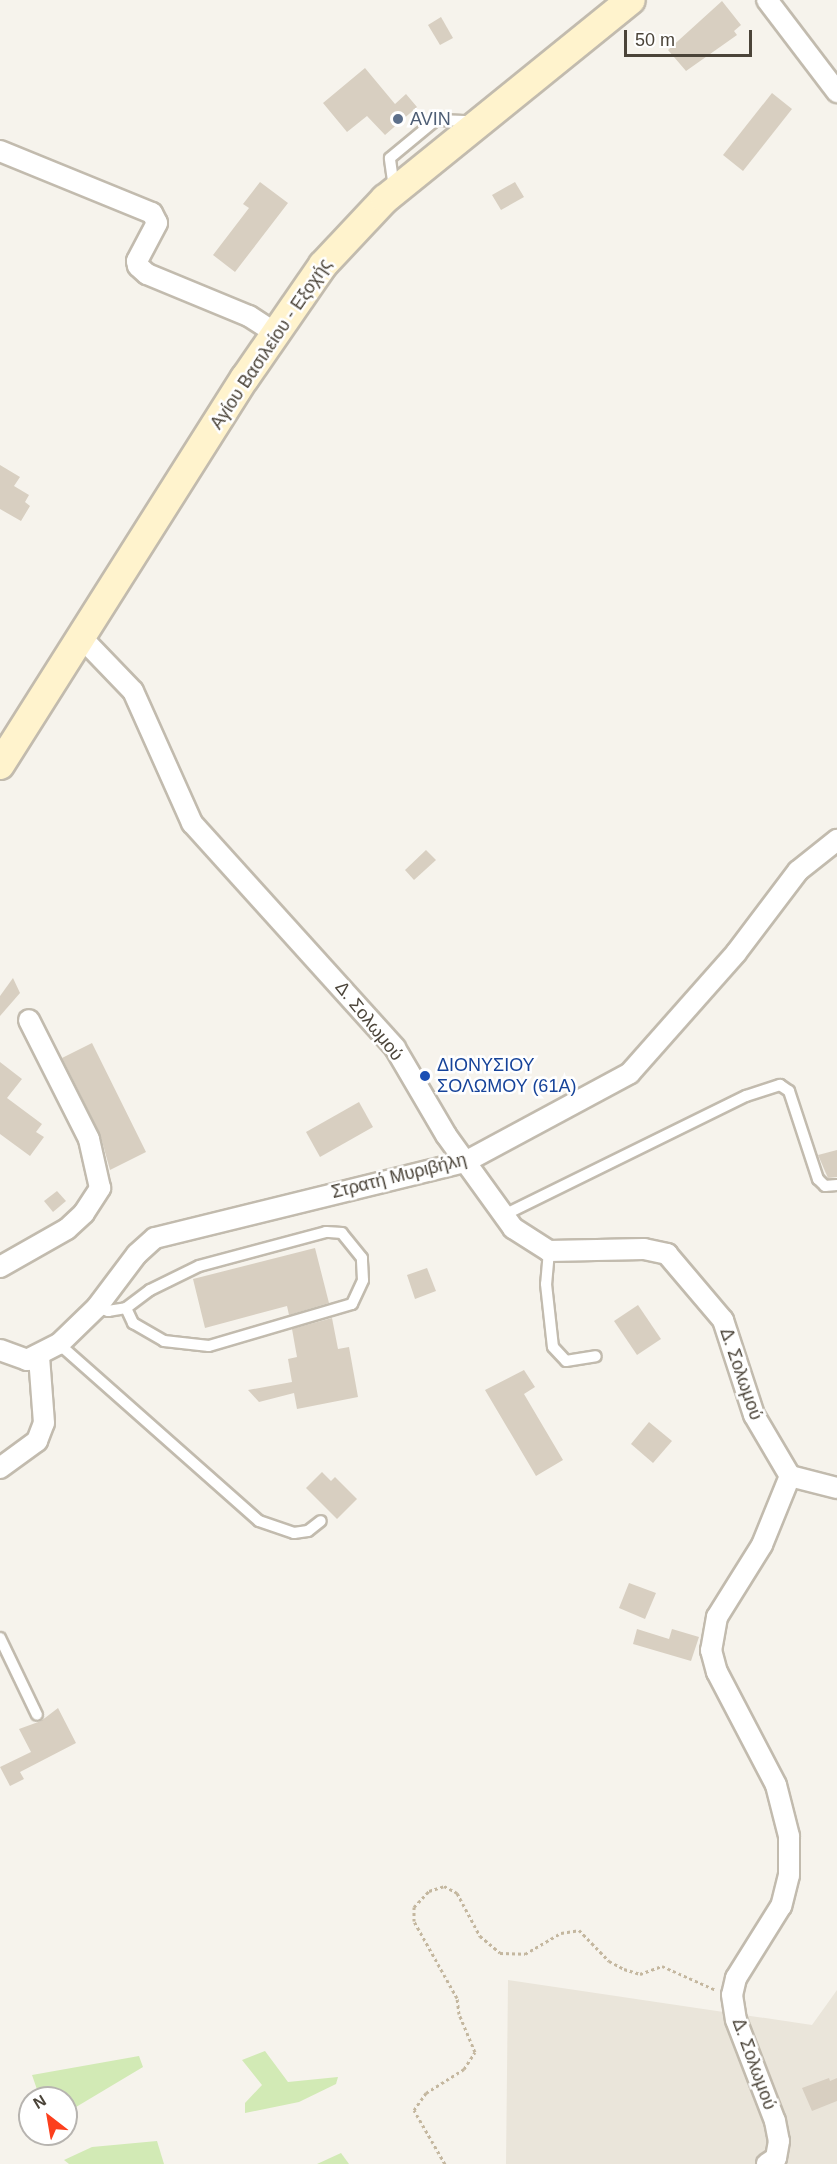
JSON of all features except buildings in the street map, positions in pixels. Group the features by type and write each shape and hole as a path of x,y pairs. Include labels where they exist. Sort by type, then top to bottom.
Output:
{"main road":[{"name":"Αγίου Βασιλείου - Εξοχής","path":"0,765 275,333 323,265 394,190 631,0"}],"street":[{"path":"767,0 837,92"},
{"path":"0,151 152,213 157,224 137,261 138,266 147,274 249,316 275,333"},
{"name":"Δ. Σολωμού","path":"80,636 133,691 192,823 395,1048 465,1162 504,1215 529,1240 549,1251 644,1249 667,1254 681,1266 723,1320 754,1415 790,1476 762,1545 717,1617 711,1650 717,1672 776,1785 789,1836 789,1875 781,1906 736,1978 732,1995 736,2020 775,2121 779,2141 776,2158 767,2164"},
{"name":"Στρατή Μυριβήλη","path":"39,1356 58,1344 97,1306 137,1254 155,1238 465,1162 630,1073 736,953 798,871 837,840"},
{"path":"0,1268 67,1228 84,1214 100,1188 89,1139 28,1020"},
{"path":"0,1350 14,1358 39,1356 44,1423 37,1441 0,1468"},
{"path":"790,1476 837,1488"}],"lane":[{"path":"504,1215 746,1096 780,1085 789,1091 818,1179 825,1186 837,1185"},
{"path":"97,1306 108,1311 126,1308 150,1290 199,1266 326,1232 342,1233 362,1257 363,1280 352,1304 340,1311 209,1346 164,1341 133,1323 126,1308"},
{"path":"549,1251 546,1284 553,1347 566,1361 597,1356"},
{"path":"58,1344 260,1521 294,1533 308,1530 321,1521"},
{"path":"0,1638 37,1715"}],"path":[{"path":"445,2164 414,2110 426,2093 464,2069 475,2052 459,2014 458,1998 414,1921 414,1907 429,1891 444,1886 456,1893 480,1936 500,1953 525,1954 561,1933 579,1930 609,1961 624,1969 640,1974 662,1966 732,1995"}],"shaded area":[{"path":"508,1980 812,2025 837,1990 837,2164 506,2164"}],"green space":[{"path":"265,2051 288,2082 338,2077 336,2084 299,2102 245,2113 245,2103 262,2085 242,2060"},
{"path":"139,2056 143,2067 78,2106 78,2086 36,2086 32,2075"},
{"path":"157,2141 164,2164 69,2164 64,2160 92,2147"},
{"path":"341,2153 349,2164 317,2164"}],"place":[{"name":"AVIN","path":"398,119"},
{"name":"ΔΙΟΝΥΣΙΟΥ ΣΟΛΩΜΟΥ (61Α)","path":"425,1076"}]}
